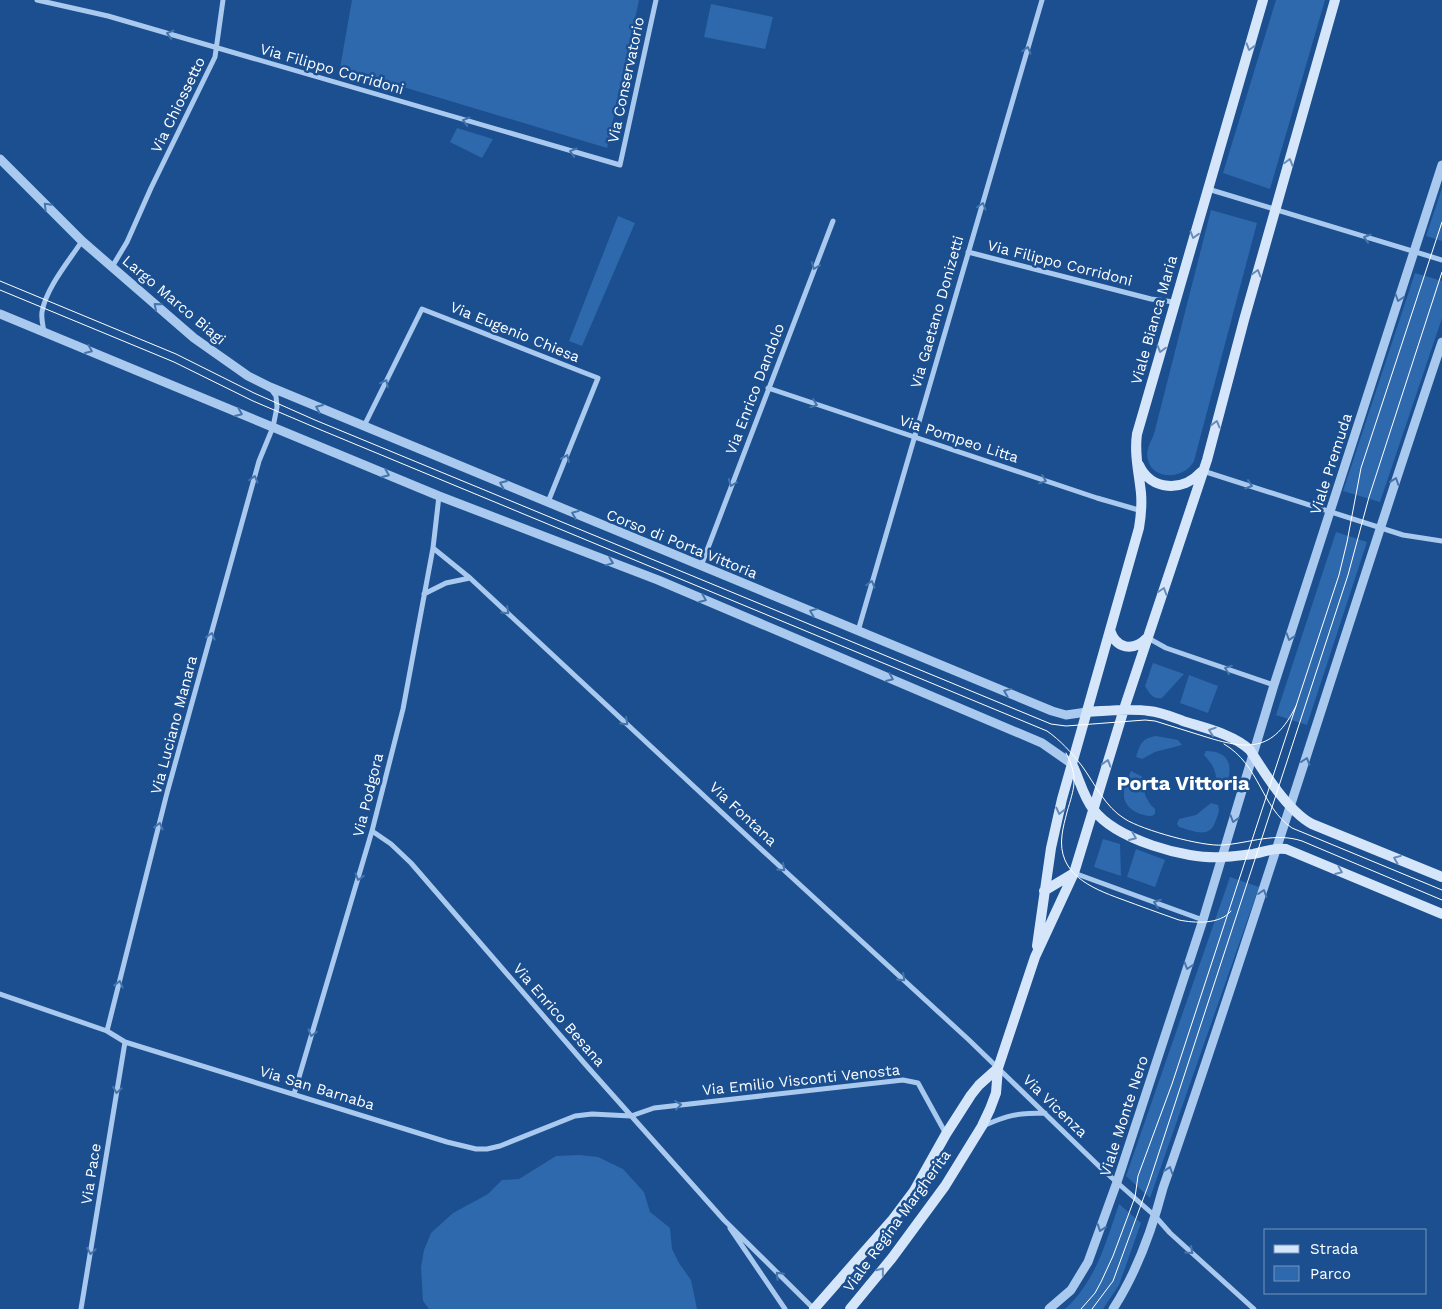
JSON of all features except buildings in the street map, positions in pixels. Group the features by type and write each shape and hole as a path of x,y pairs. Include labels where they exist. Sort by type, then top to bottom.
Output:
{"main road":[{"name":"Viale Bianca Maria","path":"1035,957 1051,848 1072,764 1139,528 1142,511 1135,451 1137,434 1263,0"},
{"path":"1035,957 1074,873 1124,709 1203,471 1335,0"},
{"path":"1136,460 1149,478 1158,484 1170,487 1188,483 1203,471"},
{"path":"1110,630 1117,642 1126,647 1135,647 1148,638"},
{"path":"1087,712 1124,709 1155,712 1220,734 1243,744 1301,818 1442,877"},
{"path":"1072,764 1093,810 1105,822 1136,839 1186,855 1222,857 1252,854 1277,848 1294,852 1442,914"},
{"path":"1044,892 1074,873"},
{"name":"Viale Regina Margherita","path":"850,1309 892,1258 945,1186 982,1126 996,1093 998,1068 1035,957"},
{"name":"Viale Regina Margherita","path":"814,1309 893,1219 914,1191 946,1134 976,1088 998,1068"}],"street":[{"name":"Via Filippo Corridoni","path":"37,0 108,16 620,165"},
{"name":"Via Chiossetto","path":"112,267 126,242 215,57 223,0"},
{"name":"Via Conservatorio","path":"620,165 656,0"},
{"name":"Via Gaetano Donizetti","path":"858,631 1042,0"},
{"name":"Largo Marco Biagi","path":"0,159 82,241 194,338 248,376 270,387"},
{"name":"Viale Premuda","path":"1253,755 1442,165"},
{"path":"1208,189 1442,260"},
{"name":"Via Enrico Dandolo","path":"701,566 833,221"},
{"path":"44,332 42,314 46,300 53,284 82,241"},
{"name":"Via Filippo Corridoni","path":"968,252 1151,299 1174,302"},
{"name":"Via Eugenio Chiesa","path":"364,426 422,309 598,378 548,503"},
{"path":"0,314 440,496 658,580 1024,735 1042,743 1072,764"},
{"path":"1113,1309 1128,1285 1155,1216 1291,807 1379,528 1442,342"},
{"path":"270,387 278,404 273,427"},
{"name":"Corso di Porta Vittoria","path":"270,387 1052,711 1066,715 1087,712"},
{"name":"Via Pompeo Litta","path":"768,388 1097,498 1142,511"},
{"name":"Via Luciano Manara","path":"106,1031 168,793 259,461 273,427"},
{"path":"1203,471 1379,528 1403,535 1442,541"},
{"name":"Via Podgora","path":"294,1094 372,831 403,709 433,548 440,496"},
{"name":"Via Fontana","path":"433,548 470,578 998,1068"},
{"path":"424,594 446,582 470,578"},
{"path":"1148,638 1166,648 1274,685"},
{"path":"1222,857 1253,755"},
{"name":"Via Enrico Besana","path":"372,831 391,844 411,863 724,1220 814,1309"},
{"name":"Viale Monte Nero","path":"1049,1309 1071,1290 1088,1262 1117,1182 1222,857"},
{"path":"1074,873 1203,920"},
{"name":"Via San Barnaba","path":"0,994 106,1031 125,1042 447,1142 476,1149 500,1146 576,1116 592,1114 631,1116"},
{"name":"Via Pace","path":"81,1309 125,1042"},
{"name":"Via Vicenza","path":"998,1068 1155,1216 1170,1233 1254,1309"},
{"name":"Via Emilio Visconti Venosta","path":"631,1116 654,1108 902,1080 918,1083 946,1134"},
{"path":"982,1126 1017,1113 1045,1114"},
{"name":"Via Enrico Besana","path":"724,1220 785,1309"}],"green space":[{"path":"352,0 639,0 607,148 340,68"},
{"path":"1276,0 1325,0 1270,189 1223,173"},
{"path":"711,4 773,17 765,49 704,37"},
{"path":"457,128 493,139 482,158 450,142"},
{"path":"1442,188 1442,241 1426,236"},
{"path":"1211,210 1257,223 1194,461 1190,467 1177,474 1162,474 1156,472 1151,467 1147,456 1148,449 1154,434"},
{"path":"618,216 635,223 582,346 569,341"},
{"path":"1415,273 1442,281 1442,318 1380,502 1343,491"},
{"path":"1336,532 1367,542 1307,725 1276,715"},
{"path":"1153,663 1184,674 1162,698 1154,697 1145,686"},
{"path":"1189,675 1218,686 1208,713 1180,703"},
{"path":"1156,736 1178,740 1182,745 1155,752 1142,759 1136,757 1142,742"},
{"path":"1206,751 1223,755 1229,763 1229,774 1225,787 1220,788 1216,785 1214,768 1204,755"},
{"path":"1131,771 1144,779 1145,795 1155,809 1155,814 1152,816 1142,815 1133,810 1124,799 1126,782"},
{"path":"1211,803 1218,805 1219,811 1210,830 1196,832 1179,827 1177,824 1179,819 1196,815"},
{"path":"1103,839 1120,844 1121,876 1094,867"},
{"path":"1136,849 1165,860 1155,887 1127,877"},
{"path":"1230,877 1259,887 1150,1198 1126,1176"},
{"path":"579,1155 598,1157 623,1169 644,1192 650,1212 670,1228 672,1249 691,1280 697,1309 429,1309 423,1301 421,1267 424,1250 431,1233 453,1213 488,1194 502,1180 519,1179 556,1156"},
{"path":"1119,1204 1141,1223 1119,1285 1103,1309 1065,1309 1085,1286 1099,1260"}],"tram line":[{"path":"1081,1309 1095,1293 1101,1282 1135,1197 1138,1176 1172,1084 1339,575 1361,468 1442,222"},
{"path":"1092,1309 1113,1281 1149,1183 1348,575 1369,497 1442,272"},
{"path":"0,281 176,354 254,393 315,420 1051,724 1066,726 1145,720 1155,721 1219,741 1246,745 1268,740 1278,732 1296,706"},
{"path":"0,290 174,362 253,401 321,430 1047,731 1074,756 1112,808 1133,823 1173,837 1214,845 1272,838 1302,841 1442,900"},
{"path":"1224,744 1245,763 1273,809 1292,828 1442,890"},
{"path":"1066,753 1073,769 1074,783 1063,829 1062,848 1065,860 1078,878 1110,895 1179,920 1192,922 1214,921 1226,916 1231,911"}],"district":[{"name":"Porta Vittoria","path":"1183,783"}]}
